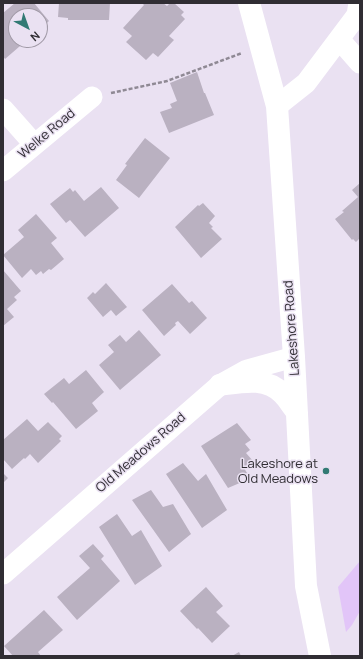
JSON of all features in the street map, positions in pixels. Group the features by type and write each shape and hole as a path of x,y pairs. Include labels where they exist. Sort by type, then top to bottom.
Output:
{"main road":[{"name":"Lakeshore Road","path":"249,3 277,106 294,357 306,586 320,656"},
{"path":"220,385 251,381 269,384 283,394 297,412"}],"street":[{"path":"277,106 306,83 357,15 359,3"},
{"path":"339,39 360,63"},
{"name":"Welke Road","path":"3,171 92,97"},
{"path":"3,109 34,144"},
{"name":"Old Meadows Road","path":"3,574 220,385 247,370 294,357"}],"path":[{"path":"92,97 167,81 261,46"}],"shaded area":[{"path":"360,561 360,611 346,632 338,587"}],"building":[{"path":"15,3 34,3 38,8 9,8"},
{"path":"59,3 110,3 109,20 68,20 68,18 58,17"},
{"path":"142,3 163,3 167,6 170,3 174,3 184,12 181,15 185,19 169,36 174,40 158,57 153,53 146,60 126,42 132,36 123,28 144,5"},
{"path":"8,9 8,48 18,48 5,59 3,56 3,13"},
{"path":"197,72 204,93 214,115 169,133 160,112 172,108 170,104 177,101 170,83"},
{"path":"145,138 170,158 139,198 116,180 127,165 125,164"},
{"path":"360,183 360,238 356,242 353,239 352,240 335,219 358,197 352,190"},
{"path":"101,187 119,208 85,237 70,220 66,223 50,204 70,188 73,192 75,190 84,201"},
{"path":"203,203 215,216 209,223 213,227 211,228 222,239 201,258 175,227 198,205 199,206"},
{"path":"36,214 57,238 51,243 64,259 51,270 49,269 43,274 41,271 36,275 31,269 22,278 3,255 24,237 18,230"},
{"path":"3,270 21,291 14,297 17,300 7,309 14,317 3,326"},
{"path":"106,283 127,307 116,316 111,310 103,317 87,298 93,292 95,294"},
{"path":"172,284 189,303 192,301 207,318 190,334 178,321 175,323 176,325 164,336 142,310"},
{"path":"139,330 161,355 120,390 99,365 114,352 108,345 120,335 126,342"},
{"path":"86,370 104,392 92,403 98,411 76,429 53,402 52,403 44,394 64,378 69,384"},
{"path":"27,419 38,431 48,422 62,436 59,439 61,441 38,463 30,454 12,469 3,459 3,440"},
{"path":"237,423 251,440 245,444 250,450 246,453 253,461 244,468 247,473 240,477 242,482 228,488 201,446"},
{"path":"183,463 198,481 206,474 227,510 202,528 166,474"},
{"path":"3,473 8,478 3,483"},
{"path":"151,490 163,507 173,504 191,534 169,552 132,500"},
{"path":"117,514 132,536 141,530 162,566 135,585 99,527"},
{"path":"93,544 104,556 101,559 120,581 77,620 57,597 90,568 79,556"},
{"path":"206,587 223,606 216,612 230,626 212,643 180,611"},
{"path":"44,610 63,630 38,652 41,656 13,656 4,646"},
{"path":"239,652 241,656 232,656"}],"place":[{"name":"Lakeshore at Old Meadows","path":"326,471"}]}
